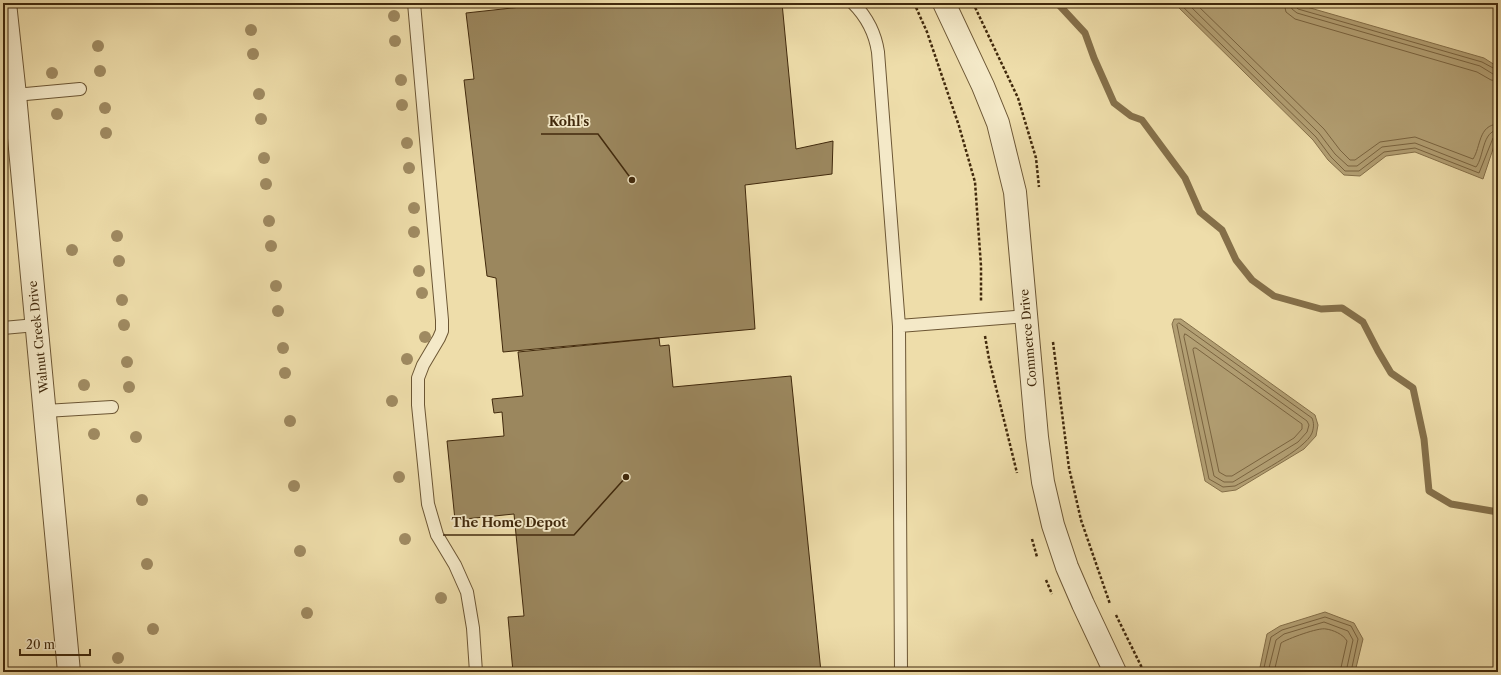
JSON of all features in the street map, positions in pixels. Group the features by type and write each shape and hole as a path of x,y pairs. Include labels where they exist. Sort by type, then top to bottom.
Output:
{"street":[{"name":"Walnut Creek Drive","path":"5,3 16,95 69,672"},
{"name":"Commerce Drive","path":"944,3 983,86 998,123 1015,192 1037,437 1043,482 1053,525 1067,567 1115,672"}],"lane":[{"path":"414,3 442,320 442,331 423,365 418,378 418,405 427,497 431,518 437,535 455,565 467,592 473,628 476,672"},
{"path":"853,3 868,22 876,38 878,52 899,326 901,672"},
{"path":"16,95 80,89"},
{"path":"899,326 1027,316"},
{"path":"3,328 36,325"},
{"path":"45,411 112,407"}],"path":[{"path":"914,3 930,39 959,126 975,182 981,266 980,296 989,359 1017,473"},
{"path":"973,3 1018,98 1036,158 1040,194"},
{"path":"1053,337 1069,468 1081,520 1110,604 1144,672"},
{"path":"1031,536 1038,558"},
{"path":"1045,579 1055,601"}],"water":[{"path":"1174,3 1293,3 1484,58 1498,67 1498,134 1483,179 1415,152 1386,156 1360,176 1344,175 1328,160 1313,140"},
{"path":"1174,319 1181,319 1315,415 1318,425 1316,436 1304,449 1236,490 1222,492 1205,481 1172,324"},
{"path":"1325,612 1354,623 1363,639 1355,672 1259,672 1267,634 1280,626"}],"building":[{"path":"558,3 782,3 796,149 833,141 832,174 745,185 755,329 503,352 496,278 487,276 464,80 474,79 466,13"},
{"path":"659,338 660,346 669,345 673,387 791,376 821,672 513,672 508,617 524,616 514,514 455,520 447,441 504,436 502,412 494,413 492,399 523,396 518,352"}],"waterway":[{"path":"1059,3 1060,6 1085,33 1094,58 1114,103 1131,116 1142,120 1185,178 1200,212 1222,230 1236,260 1252,280 1274,296 1321,309 1342,308 1363,322 1391,373 1413,388 1424,439 1429,491 1451,504 1498,512"}],"place":[{"name":"Kohl's","path":"632,180"},
{"name":"The Home Depot","path":"626,477"}]}
